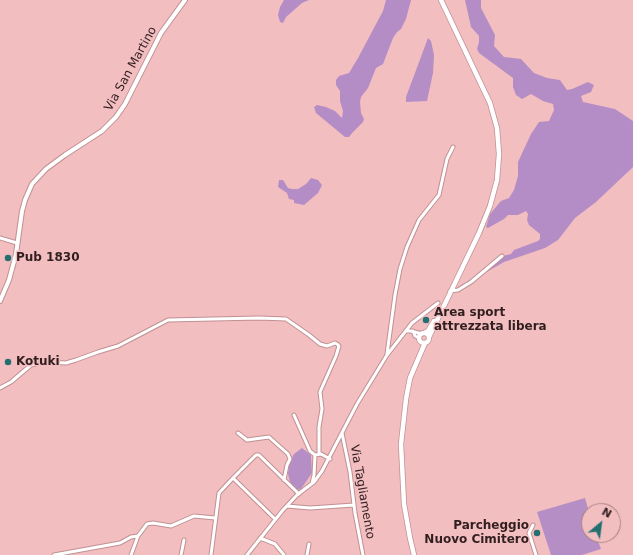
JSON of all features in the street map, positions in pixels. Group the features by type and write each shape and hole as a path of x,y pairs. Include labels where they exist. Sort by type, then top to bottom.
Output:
{"main road":[{"path":"416,361 425,343 428,342 441,309 479,233 493,200 497,180 499,150 496,121 488,98 441,0"},
{"path":"414,555 404,506 401,475 401,444 406,399 410,378 420,347 421,337 429,329 441,309"},
{"path":"421,337 426,334 429,338"},
{"path":"421,337 425,343"}],"street":[{"name":"Via San Martino","path":"0,301 6,287 15,256 24,205 34,183 46,168 65,154 102,131 116,117 125,104 161,33 185,0"},
{"path":"387,355 395,295 406,247 419,220 439,195 447,159 452,147"},
{"path":"0,238 17,243"},
{"path":"450,291 458,290 471,282 502,256"},
{"path":"0,295 6,287"},
{"path":"247,555 275,519 299,494 311,485 322,471 330,459 361,398 387,355 414,322 438,303"},
{"path":"0,388 11,382 33,364 69,363 118,346 168,320 259,318 286,319 320,344 327,346 338,344 339,346 320,392 322,408 319,427 319,454"},
{"path":"406,331 412,331 421,337"},
{"path":"294,415 308,447 315,455 314,475 311,485"},
{"path":"238,433 247,440 269,437 288,454 290,458 284,480"},
{"name":"Via Tagliamento","path":"342,433 350,472 363,555"},
{"path":"315,455 319,454 330,459"},
{"path":"211,555 219,493 256,455 261,456 299,494"},
{"path":"233,478 275,519"},
{"path":"287,506 313,508 354,505"},
{"path":"131,555 138,536 144,527 151,523 171,526 193,516 215,518"},
{"path":"533,525 530,533 536,555"},
{"path":"54,555 120,543 131,537 138,536"},
{"path":"260,538 277,545 284,555"},
{"path":"181,555 184,540"},
{"path":"307,555 308,544"},
{"path":"81,555 84,550"}],"shaded area":[{"path":"284,0 309,0 302,3 286,17 283,23 280,22 278,15"},
{"path":"386,0 411,0 406,19 401,29 393,38 383,64 376,68 368,88 361,97 360,102 361,113 364,119 363,122 349,137 345,137 316,113 314,107 317,105 326,107 335,111 342,118 343,111 340,101 340,91 336,85 336,80 339,76 349,73 383,11"},
{"path":"465,0 481,0 481,8 495,35 494,46 504,57 521,59 534,73 547,78 560,80 567,90 588,82 594,85 591,92 581,96 583,102 615,109 633,121 633,167 596,202 575,218 558,240 545,248 504,262 483,274 503,256 511,254 514,250 540,239 540,234 529,225 527,220 528,214 526,211 518,215 508,215 488,228 486,227 490,214 501,201 509,198 514,190 518,176 518,162 531,134 539,122 549,121 554,110 553,104 543,101 531,94 522,99 516,95 513,87 513,78 479,53 477,49 479,36 471,27"},
{"path":"428,38 431,41 434,55 433,73 427,101 406,102 406,97"},
{"path":"311,178 318,180 322,185 318,193 304,205 294,203 294,200 289,199 287,193 278,187 279,180 283,180 288,188 298,189 306,184"},
{"path":"302,448 311,455 312,473 301,489 297,490 290,482 288,474 289,463 294,454"},
{"path":"585,498 586,503 581,503 581,543 599,543 601,549 582,555 551,555 537,512"}],"place":[{"name":"Pub 1830","path":"8,258"},
{"name":"Area sport attrezzata libera","path":"426,320"},
{"name":"Kotuki","path":"8,362"},
{"name":"Parcheggio Nuovo Cimitero","path":"537,533"}]}
